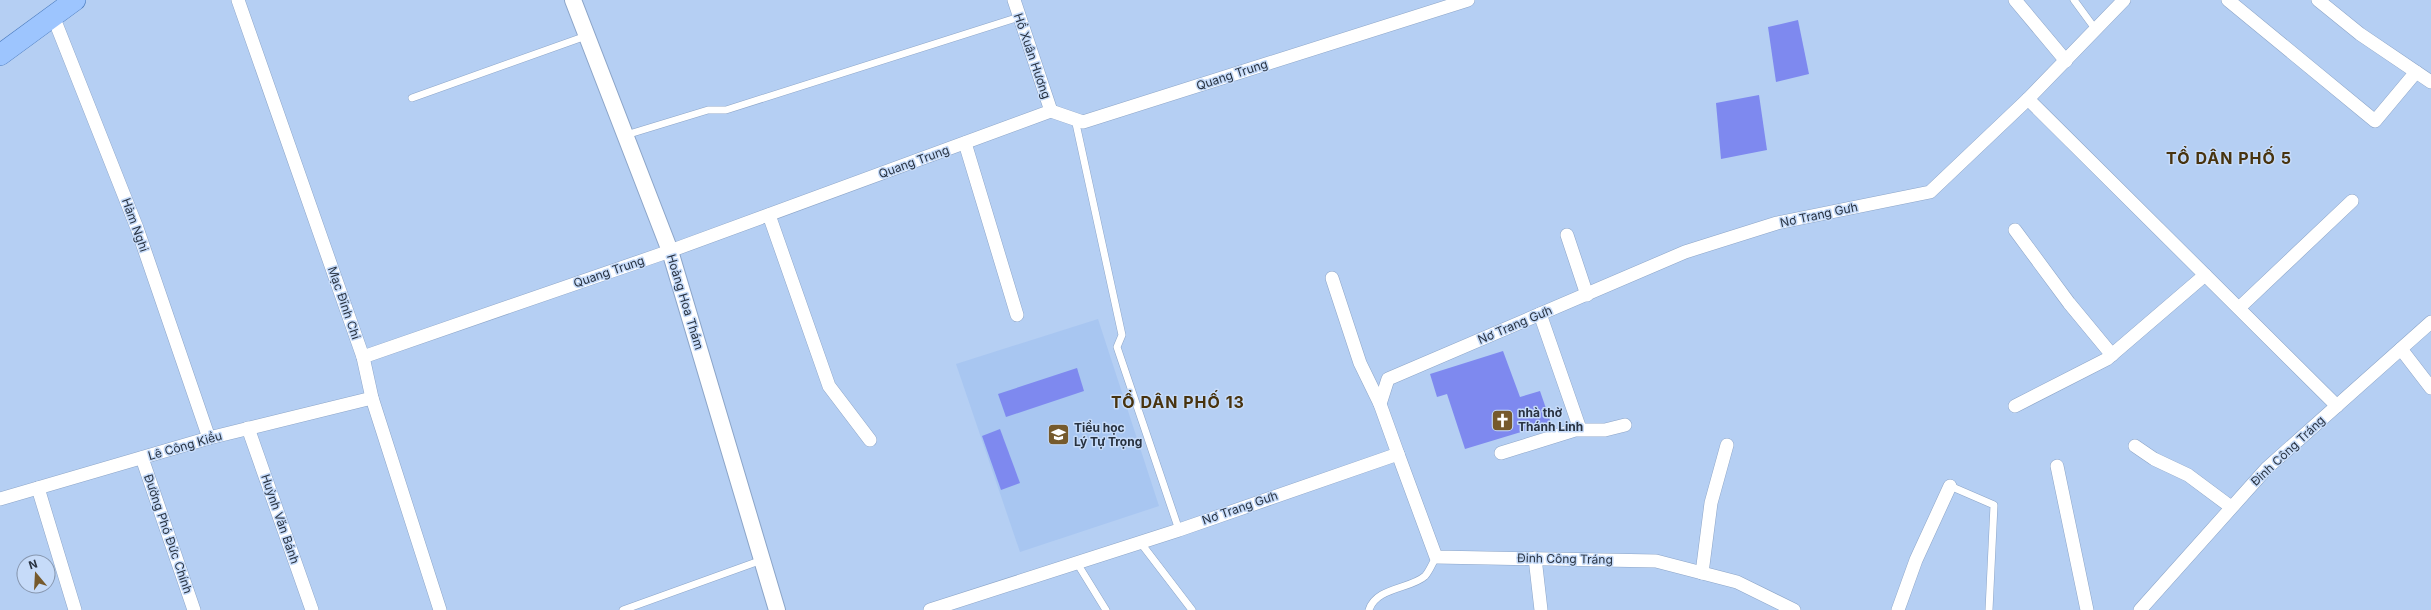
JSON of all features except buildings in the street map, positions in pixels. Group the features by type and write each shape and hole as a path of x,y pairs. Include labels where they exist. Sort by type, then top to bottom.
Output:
{"main road":[{"path":"0,55 76,0"}],"street":[{"name":"Mạc Đĩnh Chi","path":"238,0 363,357 372,398 440,610"},
{"name":"Hoàng Hoa Thám","path":"573,0 670,251 777,610"},
{"name":"Hồ Xuân Hương","path":"1014,0 1051,111"},
{"name":"Quang Trung","path":"363,357 670,251 1051,111 1083,122 1468,0"},
{"path":"2016,0 2066,61"},
{"name":"Nơ Trang Gưh","path":"1380,404 1388,379 1685,252 1777,223 1930,192 2028,99 2124,0"},
{"path":"2228,0 2375,121 2416,72"},
{"path":"2318,0 2360,34 2431,82"},
{"name":"Hàm Nghi","path":"53,16 137,228 209,438"},
{"path":"2028,99 2337,406"},
{"path":"965,143 1018,315"},
{"path":"2239,308 2352,200"},
{"path":"769,215 829,386 870,440"},
{"path":"2015,230 2069,303 2112,354"},
{"path":"1567,234 1586,295"},
{"path":"2015,406 2112,354 2205,275"},
{"path":"1332,278 1360,363 1380,404 1436,556"},
{"path":"1540,314 1580,429"},
{"name":"Đinh Công Tráng","path":"2140,610 2267,468 2431,322"},
{"path":"2401,349 2431,388"},
{"name":"Lê Công Kiều","path":"0,499 209,438 372,398"},
{"path":"1501,453 1580,429 1605,430 1625,426"},
{"name":"Huỳnh Văn Bánh","path":"248,428 312,610"},
{"path":"1702,573 1711,503 1727,445"},
{"path":"2135,446 2154,459 2188,475 2231,508"},
{"name":"Nơ Trang Gưh","path":"930,610 1179,530 1398,454"},
{"name":"Đường Phó Đức Chính","path":"142,458 194,610"},
{"path":"2057,466 2087,610"},
{"path":"1898,610 1916,560 1950,486"},
{"path":"38,488 75,610"},
{"name":"Đinh Công Tráng","path":"1436,556 1656,561 1737,582 1794,610"},
{"path":"1534,558 1541,610"}],"lane":[{"path":"2074,0 2096,30"},
{"path":"626,135 708,110 726,110 1019,17"},
{"path":"412,98 586,36"},
{"path":"1075,119 1122,335 1117,347 1179,530"},
{"path":"1950,486 1994,506 1989,610"},
{"path":"1140,542 1192,610"},
{"path":"1369,610 1372,603 1387,592 1425,576 1436,556"},
{"path":"623,610 762,560"},
{"path":"1077,562 1106,610"}],"shaded area":[{"name":"Tiểu học Lý Tự Trọng","path":"1098,319 1159,506 1020,552 956,364"}],"place":[{"name":"nhà thờ Thánh Linh","path":"1503,420"},
{"name":"Tiểu học Lý Tự Trọng","path":"1058,435"}],"district":[{"name":"TỔ DÂN PHỐ 5","path":"2229,158"},
{"name":"TỔ DÂN PHỐ 13","path":"1178,402"}]}
